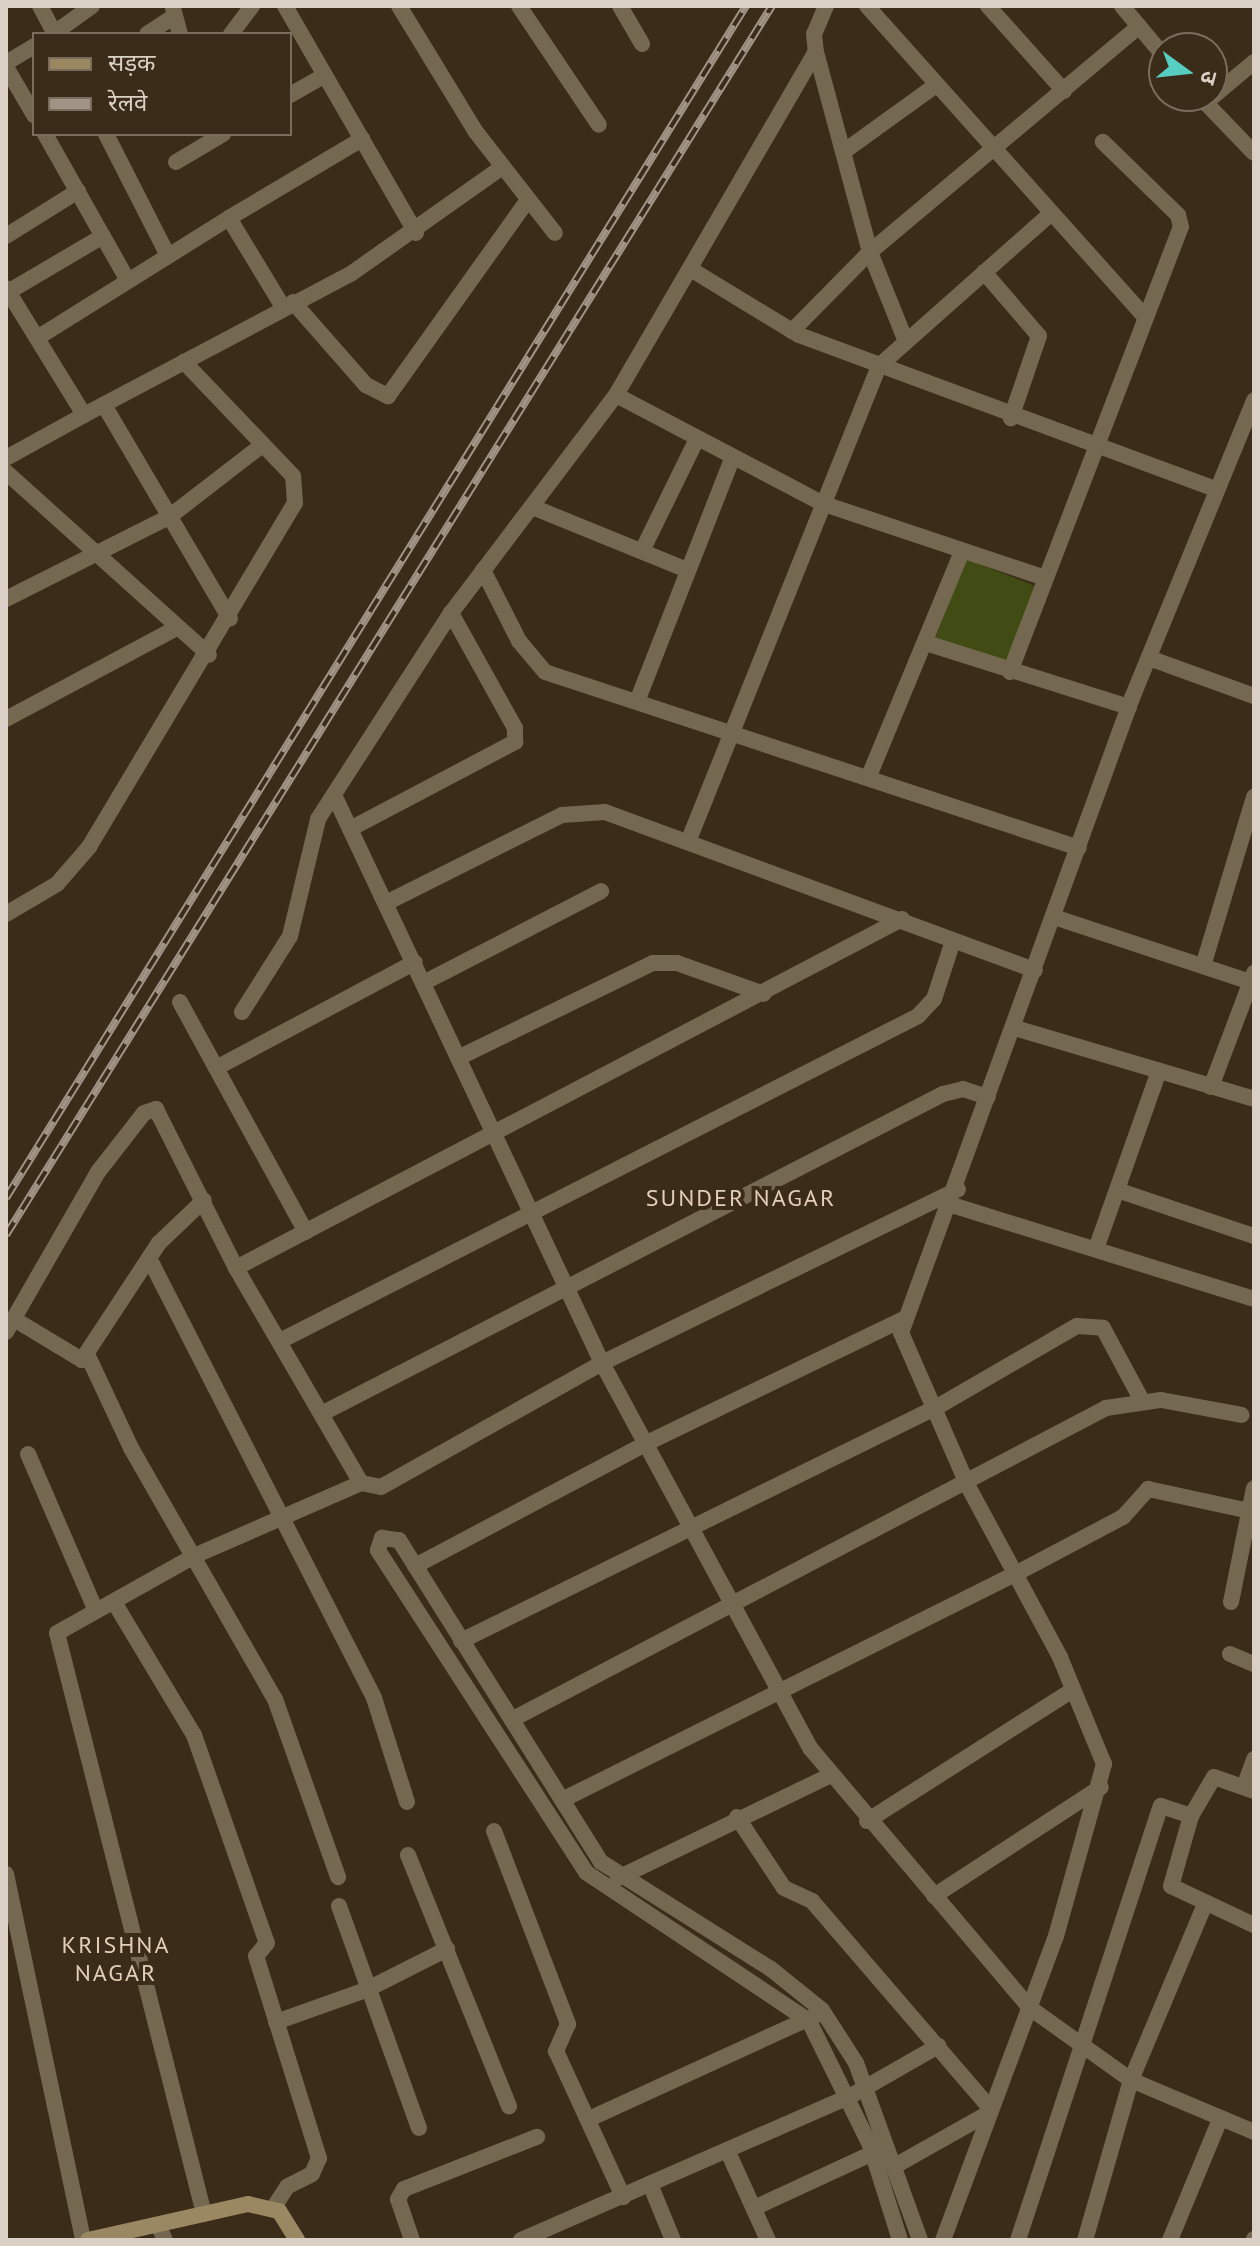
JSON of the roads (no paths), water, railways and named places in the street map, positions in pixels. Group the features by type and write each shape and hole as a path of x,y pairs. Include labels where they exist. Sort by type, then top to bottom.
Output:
{"street":[{"path":"40,6 53,32"},
{"path":"57,32 92,6"},
{"path":"232,32 252,6"},
{"path":"285,6 416,233"},
{"path":"399,6 502,167 555,233"},
{"path":"519,6 599,125"},
{"path":"620,6 642,44"},
{"path":"826,6 814,34 816,52 846,150 870,252 905,339"},
{"path":"867,6 1048,216 1145,317"},
{"path":"988,6 1064,91"},
{"path":"1122,6 1148,37"},
{"path":"149,32 174,11 179,32"},
{"path":"792,331 870,252 1139,26"},
{"path":"32,47 6,65 32,111"},
{"path":"242,1012 281,957 311,835 334,795 451,613 535,508 616,395 692,270 816,52"},
{"path":"1228,80 1254,62"},
{"path":"292,94 325,75"},
{"path":"846,150 936,85"},
{"path":"1215,112 1254,153"},
{"path":"46,136 127,279"},
{"path":"107,136 166,252"},
{"path":"176,162 220,136"},
{"path":"37,338 166,252 362,139"},
{"path":"1010,672 1180,221 1103,142"},
{"path":"6,458 416,233 502,167"},
{"path":"6,236 78,191"},
{"path":"229,218 288,304 366,385 388,396 528,200"},
{"path":"688,842 736,731 879,366 905,339 1048,216"},
{"path":"84,415 7,290 103,236"},
{"path":"692,270 792,331 1011,418 1097,444 1217,490"},
{"path":"984,272 1039,336 1011,418"},
{"path":"6,914 71,871 209,655 299,488 184,362"},
{"path":"616,395 695,443 824,504 1045,578"},
{"path":"943,2240 988,2110 1030,2008 1101,1787 1100,1747 1019,1572 968,1486 937,1407 901,1345 906,1318 958,1189 988,1097 1129,707 1254,400"},
{"path":"104,405 230,619"},
{"path":"642,551 695,443"},
{"path":"6,599 101,556 169,517 262,445"},
{"path":"638,699 732,459"},
{"path":"6,472 209,655"},
{"path":"535,508 687,570"},
{"path":"869,776 962,551"},
{"path":"483,570 534,665 1079,848"},
{"path":"350,829 515,742 515,728 451,613"},
{"path":"6,719 178,627"},
{"path":"926,643 1010,672 1129,707"},
{"path":"1149,658 1254,696"},
{"path":"334,795 427,981 462,1056 493,1136 602,1363 647,1443 687,1527 735,1606 775,1688 829,1776 1030,2008 1080,2047 1131,2080 1254,2132"},
{"path":"1203,966 1254,797"},
{"path":"386,903 572,812 605,812 1035,970"},
{"path":"427,981 601,891"},
{"path":"1054,917 1203,966 1252,978 1211,1087"},
{"path":"236,1268 902,919"},
{"path":"280,1341 918,1016 934,999 953,941"},
{"path":"216,1068 415,962"},
{"path":"462,1056 653,963 677,963 764,994"},
{"path":"180,1002 306,1232"},
{"path":"1015,1028 1254,1099"},
{"path":"1097,1246 1159,1071"},
{"path":"323,1413 943,1094 963,1089 988,1097"},
{"path":"204,1200 149,1258 87,1354 77,1361 10,1325 98,1172 151,1109 161,1112 204,1200 236,1268 361,1483"},
{"path":"204,2214 56,1638 59,1629 114,1602 194,1556 287,1518 361,1483 381,1487 602,1363 958,1189"},
{"path":"1117,1190 1254,1236"},
{"path":"952,1205 1097,1246 1254,1299"},
{"path":"149,1258 287,1518 374,1698 407,1802"},
{"path":"415,1566 647,1443 906,1318"},
{"path":"461,1641 687,1527 937,1407 1087,1323 1103,1328 1141,1399"},
{"path":"87,1354 194,1556 275,1699 338,1877"},
{"path":"513,1719 968,1486 1106,1408 1141,1399 1242,1415"},
{"path":"28,1454 96,1611"},
{"path":"1231,1602 1247,1559 1254,1488"},
{"path":"562,1800 775,1688 1019,1572 1123,1517 1148,1489 1250,1511"},
{"path":"900,2240 873,2153 815,2016 586,1872 378,1542 399,1540 562,1800 618,1878 771,1969 815,2016 866,2087 920,2240"},
{"path":"114,1602 194,1735 265,1938 256,1956 319,2158 312,2174 287,2187 274,2207"},
{"path":"1230,1654 1254,1664"},
{"path":"867,1821 1073,1690"},
{"path":"1254,1759 1249,1789 1209,1777 1191,1816 1171,1886 1254,1925"},
{"path":"618,1878 737,1817 829,1776"},
{"path":"934,1896 1101,1787"},
{"path":"1018,2240 1161,1806 1191,1816"},
{"path":"737,1817 784,1888 812,1901 938,2046 988,2110"},
{"path":"494,1831 568,2024 556,2051 623,2197"},
{"path":"408,1855 509,2106"},
{"path":"6,1874 85,2240 163,2235 204,2214 248,2204 274,2207 297,2240"},
{"path":"1085,2240 1131,2080 1205,1904"},
{"path":"339,1906 366,1990 419,2128"},
{"path":"276,2022 366,1990 447,1949"},
{"path":"589,2119 815,2016"},
{"path":"521,2240 849,2097 938,2046"},
{"path":"893,2167 988,2110"},
{"path":"1170,2240 1220,2119"},
{"path":"412,2240 398,2199 404,2189 537,2137"},
{"path":"728,2152 768,2240"},
{"path":"754,2208 873,2153"},
{"path":"650,2184 673,2240"}],"railway":[{"path":"6,1198 746,6"},
{"path":"6,1235 772,6"}],"district":[{"name":"SUNDER NAGAR","path":"741,1198"},
{"name":"KRISHNA NAGAR","path":"116,1959"}]}
